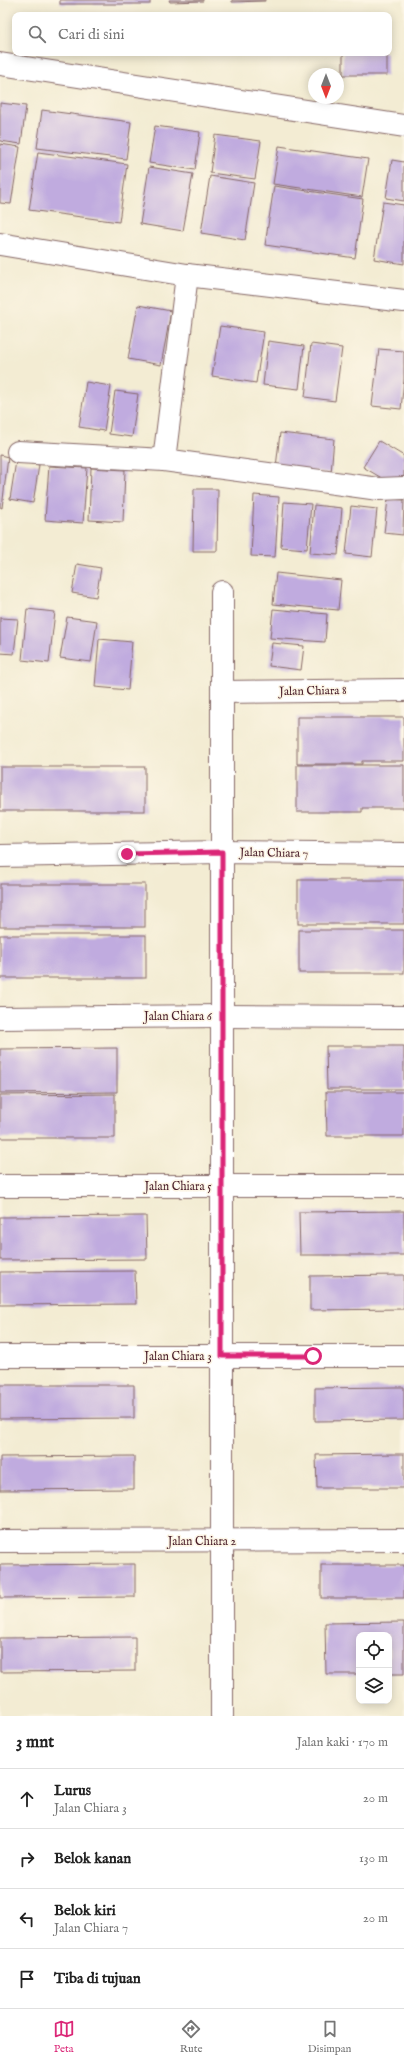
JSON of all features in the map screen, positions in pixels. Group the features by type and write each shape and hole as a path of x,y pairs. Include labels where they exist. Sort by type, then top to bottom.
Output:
{"street":[{"path":"0,64 404,126"},
{"path":"0,244 186,275 404,301"},
{"path":"164,460 186,275"},
{"path":"18,452 164,460 379,489 404,488"},
{"path":"222,592 222,1716"},
{"name":"Jalan Chiara 8","path":"222,692 404,690"},
{"name":"Jalan Chiara 7","path":"0,856 222,852 404,854"},
{"name":"Jalan Chiara 6","path":"0,1018 222,1016 404,1017"},
{"name":"Jalan Chiara 5","path":"0,1186 404,1186"},
{"name":"Jalan Chiara 3","path":"0,1356 404,1356"},
{"name":"Jalan Chiara 2","path":"0,1541 404,1540"}],"building":[{"path":"60,0 150,0 150,4 60,4"},
{"path":"169,0 203,0 203,1 170,2"},
{"path":"232,0 265,0 265,1 232,2"},
{"path":"343,56 387,56 387,75 344,75"},
{"path":"0,103 26,106 21,144 0,141"},
{"path":"42,110 131,122 126,159 37,148"},
{"path":"155,126 200,132 195,170 149,163"},
{"path":"215,135 261,141 255,179 210,173"},
{"path":"0,144 20,147 11,204 0,203"},
{"path":"279,146 368,159 362,197 273,184"},
{"path":"38,152 127,164 119,222 29,210"},
{"path":"392,160 404,162 404,201 386,198"},
{"path":"149,167 193,174 183,231 140,224"},
{"path":"210,176 254,183 245,240 201,233"},
{"path":"274,186 363,199 355,258 265,245"},
{"path":"383,202 404,205 404,264 374,259"},
{"path":"138,305 171,311 161,365 128,359"},
{"path":"220,326 264,332 256,383 212,376"},
{"path":"268,341 304,346 299,389 263,385"},
{"path":"311,344 342,348 335,401 305,397"},
{"path":"379,349 404,351 404,379 401,409 372,406"},
{"path":"86,382 111,386 104,431 79,427"},
{"path":"115,391 138,394 132,437 109,434"},
{"path":"280,433 334,439 331,473 276,467"},
{"path":"379,441 404,456 404,476 397,487 363,467"},
{"path":"0,455 8,457 2,508 0,507"},
{"path":"16,461 39,465 33,503 10,499"},
{"path":"49,466 87,468 83,523 45,520"},
{"path":"91,468 125,470 123,522 89,520"},
{"path":"194,489 218,489 217,551 193,551"},
{"path":"254,495 279,497 275,557 251,556"},
{"path":"388,499 404,500 403,535 384,533"},
{"path":"284,502 311,504 307,549 281,547"},
{"path":"314,505 342,508 338,555 310,553"},
{"path":"351,506 377,509 372,557 346,554"},
{"path":"77,564 101,568 96,597 72,593"},
{"path":"276,573 341,580 338,610 273,604"},
{"path":"27,609 55,612 49,663 22,660"},
{"path":"273,609 327,614 325,642 270,638"},
{"path":"67,617 97,621 91,662 60,658"},
{"path":"0,618 18,619 14,654 0,653"},
{"path":"99,639 132,642 128,690 95,687"},
{"path":"272,643 304,646 301,670 269,666"},
{"path":"297,717 404,717 404,761 362,761 362,764 297,764"},
{"path":"297,765 404,765 404,808 362,808 362,812 297,812"},
{"path":"0,767 145,767 145,811 0,811"},
{"path":"298,880 404,880 404,924 298,924"},
{"path":"0,884 145,884 145,927 0,927"},
{"path":"299,930 404,930 404,973 299,973"},
{"path":"0,935 146,935 146,978 0,978"},
{"path":"326,1046 404,1046 404,1089 327,1089"},
{"path":"117,1048 117,1092 0,1093 0,1049"},
{"path":"326,1092 404,1092 404,1136 327,1136"},
{"path":"115,1094 115,1138 0,1138 0,1095"},
{"path":"404,1211 404,1255 300,1255 299,1212"},
{"path":"146,1216 147,1259 0,1260 0,1217"},
{"path":"135,1271 136,1304 0,1305 0,1272"},
{"path":"404,1275 404,1309 310,1310 310,1276"},
{"path":"0,1385 134,1385 134,1418 0,1419"},
{"path":"404,1387 404,1420 315,1421 315,1388"},
{"path":"404,1454 404,1488 317,1488 316,1455"},
{"path":"134,1456 134,1489 0,1490 0,1457"},
{"path":"135,1564 135,1597 0,1598 0,1565"},
{"path":"321,1565 404,1565 404,1598 321,1598"},
{"path":"404,1622 404,1674 392,1674 392,1632 356,1632 356,1674 326,1674 325,1623"},
{"path":"135,1637 135,1671 0,1672 0,1638"}],"route":[{"path":"127,854 222,852 222,1356 313,1356"}]}
